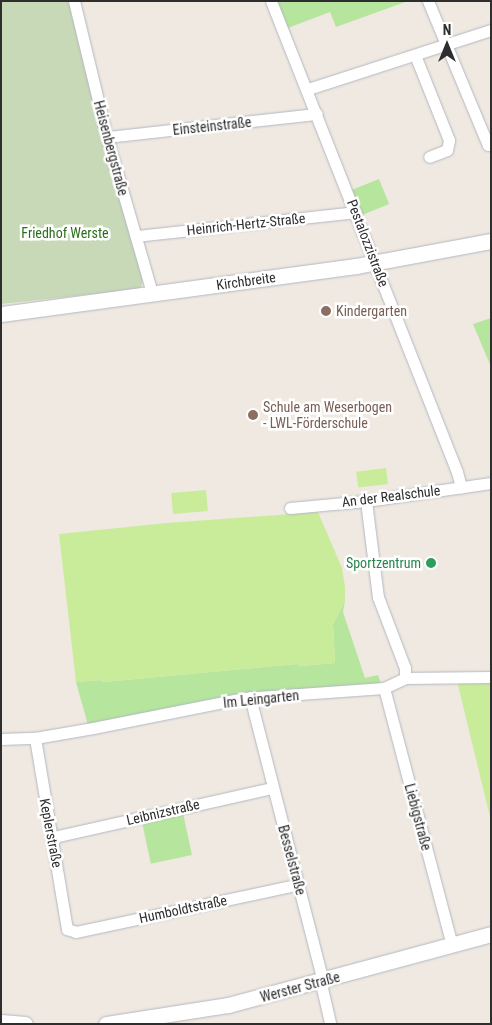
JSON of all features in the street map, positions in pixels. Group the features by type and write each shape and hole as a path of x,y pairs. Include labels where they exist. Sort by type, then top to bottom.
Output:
{"street":[{"name":"Heisenbergstraße","path":"74,1 107,137 152,293"},
{"name":"Pestalozzistraße","path":"271,1 356,212 457,472 460,487"},
{"path":"428,1 488,144 491,143"},
{"path":"308,89 491,30"},
{"path":"415,55 449,140 447,150 429,157"},
{"name":"Einsteinstraße","path":"107,137 317,114"},
{"name":"Heinrich-Hertz-Straße","path":"136,236 356,212"},
{"name":"Kirchbreite","path":"1,314 375,262 491,241"},
{"name":"An der Realschule","path":"290,508 366,500 491,482"},
{"path":"366,500 378,597 405,668 405,678"},
{"name":"Im Leingarten","path":"1,739 35,738 250,697 384,688 405,678 458,679 491,676"},
{"name":"Liebigstraße","path":"384,688 452,945"},
{"name":"Besselstraße","path":"250,697 323,981 330,1024"},
{"name":"Keplerstraße","path":"35,738 49,830 54,837 67,929"},
{"name":"Leibnizstraße","path":"54,837 272,788"},
{"name":"Humboldtstraße","path":"67,929 76,932 299,884"},
{"name":"Werster Straße","path":"106,1024 184,1018 491,934"},
{"path":"1,1022 25,1024"}],"green space":[{"name":"Friedhof Werste","path":"1,1 71,1 144,279 140,289 1,304"},
{"path":"268,1 408,1 336,27 330,12 280,31"},
{"path":"379,179 389,204 362,215 352,190"},
{"path":"491,318 491,367 473,324"},
{"path":"386,468 388,484 358,488 356,472"},
{"path":"206,490 208,511 173,514 171,493"},
{"path":"318,512 342,568 345,587 345,601 333,624 335,663 299,666 297,664 104,682 100,680 76,682 59,534 167,523"},
{"path":"345,601 343,612 365,678 378,675 381,684 88,725 76,682 100,680 104,682 297,664 300,666 335,663 333,624"},
{"path":"491,679 491,821 457,681"},
{"path":"183,813 192,855 151,864 142,822"}],"place":[{"name":"Kindergarten","path":"326,311"},
{"name":"Schule am Weserbogen - LWL-Förderschule","path":"253,415"},
{"name":"Sportzentrum","path":"431,563"}]}
